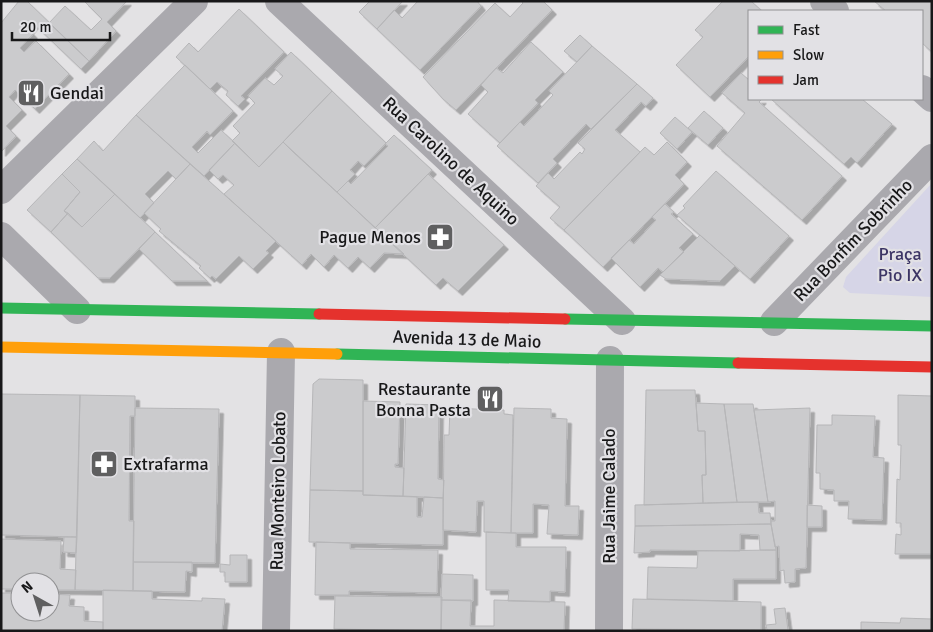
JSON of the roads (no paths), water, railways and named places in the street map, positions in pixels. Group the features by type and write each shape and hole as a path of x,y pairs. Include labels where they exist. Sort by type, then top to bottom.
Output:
{"main road":[{"name":"Avenida 13 de Maio","path":"1,308 932,326"},
{"name":"Avenida 13 de Maio","path":"1,347 932,367"}],"street":[{"path":"1,190 194,1"},
{"name":"Rua Carolino de Aquino","path":"279,1 622,321"},
{"path":"824,1 834,10"},
{"name":"Rua Bonfim Sobrinho","path":"774,322 932,158"},
{"path":"1,236 76,310"},
{"name":"Rua Monteiro Lobato","path":"276,631 281,352"},
{"name":"Rua Jaime Calado","path":"609,631 610,360"}],"place":[{"name":"Gendai","path":"31,93"},
{"name":"Pague Menos","path":"440,237"},
{"name":"Restaurante Bonna Pasta","path":"490,399"},
{"name":"Extrafarma","path":"104,464"}],"park label":[{"name":"Praça Pio IX","path":"900,264"}]}
